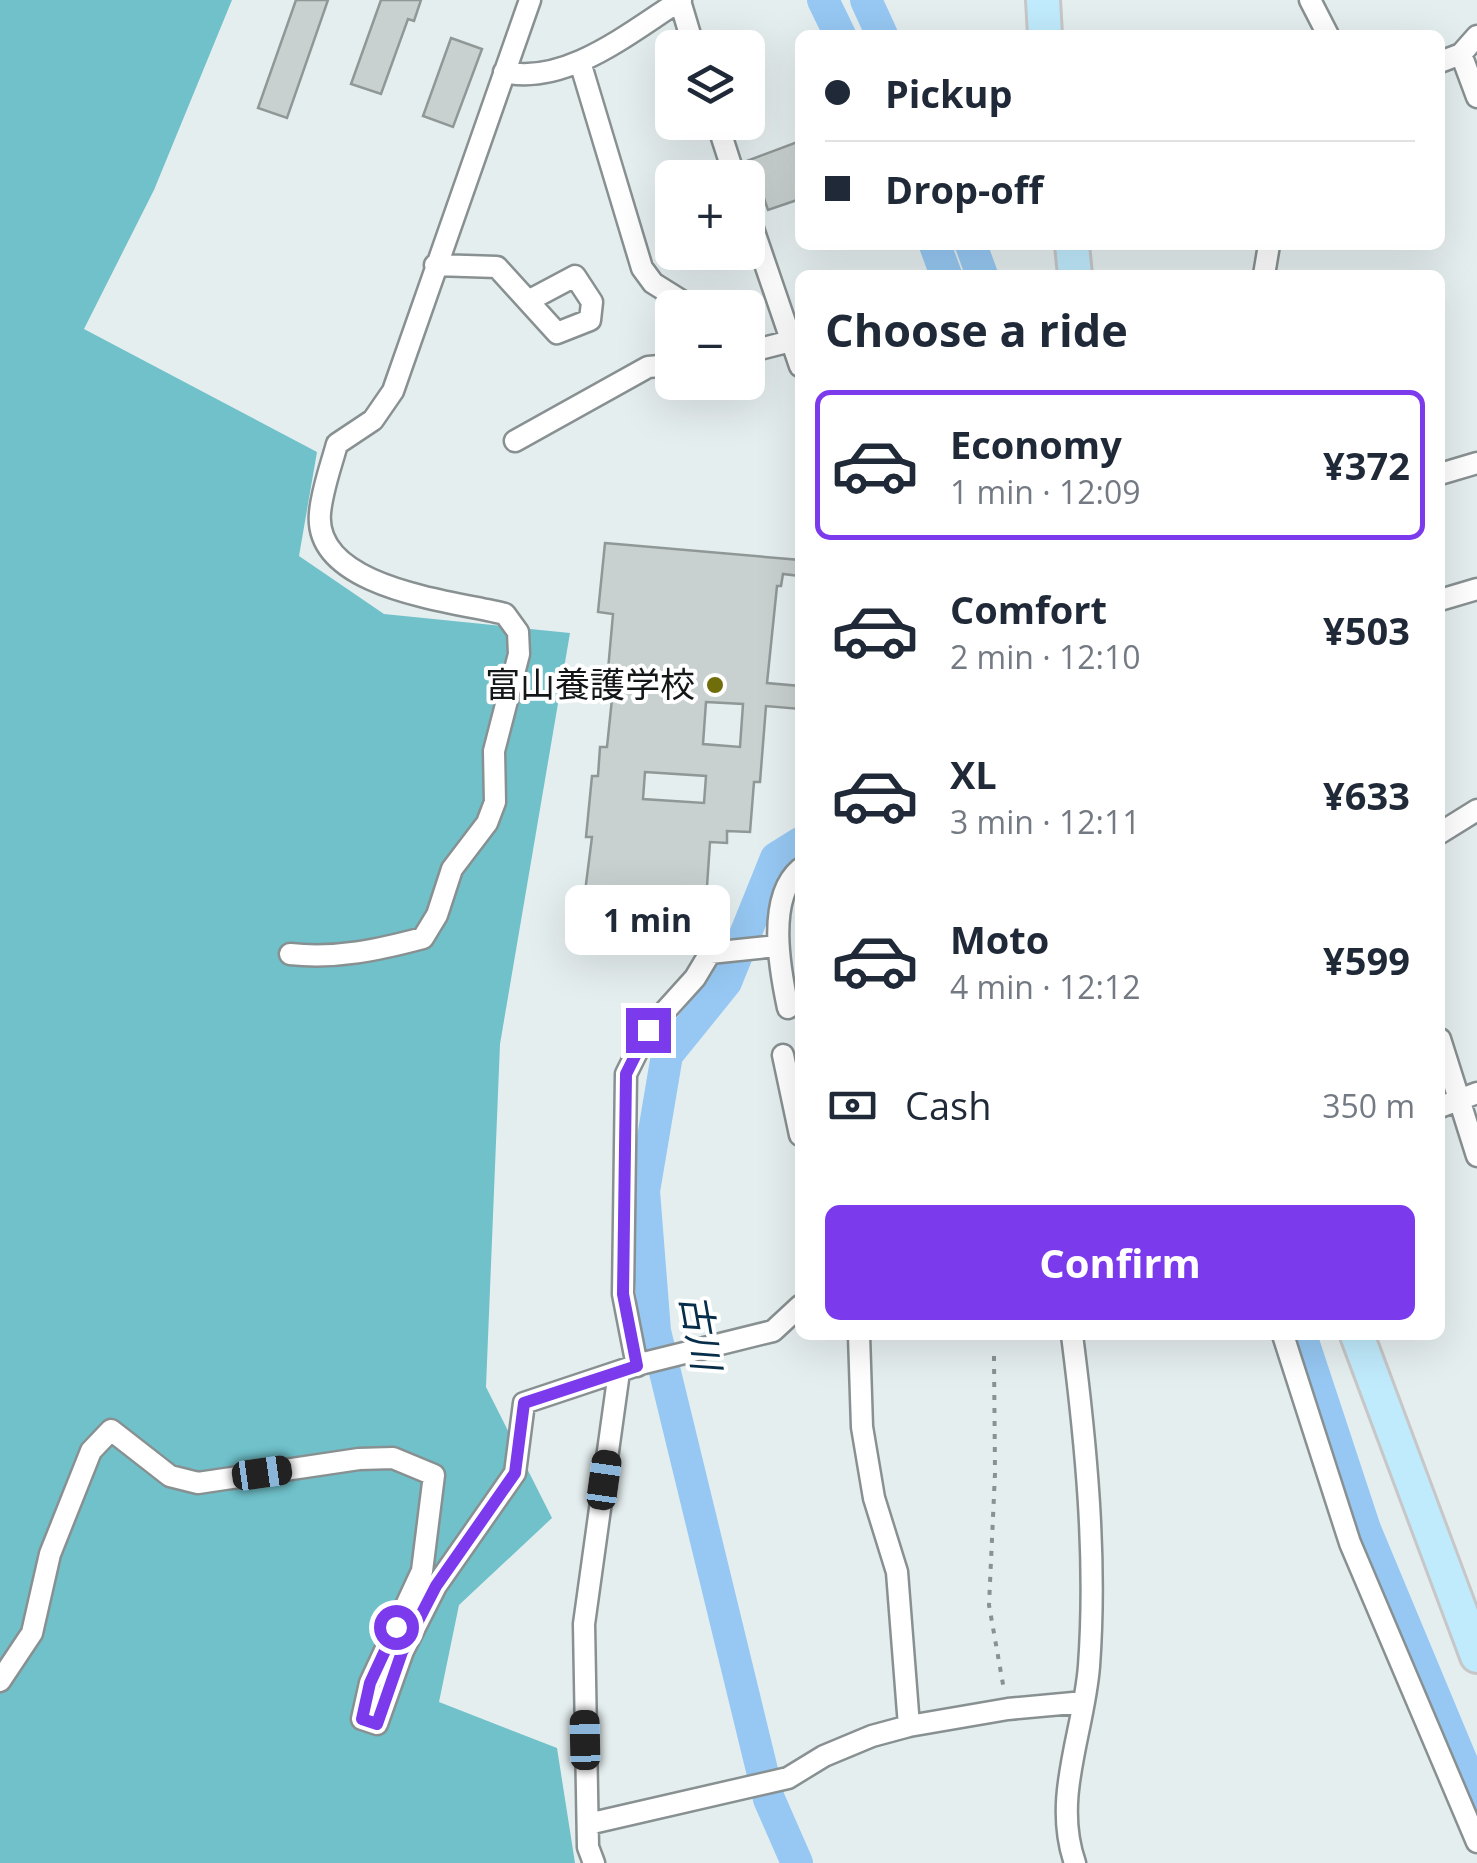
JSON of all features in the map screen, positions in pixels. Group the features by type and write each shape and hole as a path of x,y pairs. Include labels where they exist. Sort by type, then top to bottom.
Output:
{"main road":[{"path":"1043,0 1045,30"},
{"path":"1359,1340 1468,1606 1477,1656"}],"street":[{"path":"290,954 322,958 363,954 424,938 437,915 452,869 487,823 495,802 494,751 519,654 518,632 505,614 377,584 350,569 329,546 319,516 336,444 373,420 393,390 530,0"},
{"path":"504,72 523,76 580,62 681,0 689,30"},
{"path":"1310,0 1325,30"},
{"path":"1445,60 1461,54 1477,36"},
{"path":"1461,54 1477,97"},
{"path":"580,62 642,268 653,283 664,290"},
{"path":"765,264 795,352"},
{"path":"435,265 497,266 528,301"},
{"path":"765,345 791,341"},
{"path":"514,441 655,366"},
{"path":"1445,473 1477,463"},
{"path":"1445,599 1477,591"},
{"path":"1445,830 1477,810"},
{"path":"788,1008 769,947 795,872"},
{"path":"594,1863 588,1847 584,1624 633,1367 623,1294 626,1074 648,1030 695,978 710,953 769,947"},
{"path":"1445,1055 1477,1156"},
{"path":"783,1056 795,1112"},
{"path":"0,1681 32,1634 50,1554 91,1452 111,1430 170,1476 198,1483 359,1458 393,1458 434,1476 422,1571 370,1683 362,1719 377,1724 402,1652 436,1586 515,1473 524,1403 633,1367 773,1330 795,1310"},
{"path":"859,1340 862,1427 874,1498 898,1572 909,1726"},
{"path":"1072,1340 1091,1526 1089,1667 1072,1751 1066,1837 1075,1863"},
{"path":"1284,1340 1350,1543 1477,1842"},
{"path":"588,1824 788,1778 824,1756 909,1726 1008,1709 1084,1702"}],"path":[{"path":"994,1356 995,1474 989,1605 1008,1709"}],"shaded area":[{"path":"0,0 232,0 154,190 84,329 317,452 299,556 384,614 570,633 500,1044 486,1387 552,1518 459,1605 439,1702 557,1748 575,1863 0,1863"}],"building":[{"path":"296,0 328,0 287,118 258,108"},
{"path":"381,0 421,0 414,21 408,19 381,94 351,84"},
{"path":"451,38 482,49 453,127 423,116"},
{"path":"795,143 795,201 768,210 765,160 749,160"},
{"path":"605,543 795,560 795,575 783,574 781,586 777,586 767,683 795,686 795,709 766,706 760,782 754,782 750,832 727,831 727,843 710,842 706,901 632,896 631,926 610,950 578,947 592,837 586,837 592,776 598,776 600,747 607,747 615,670 608,670 613,614 598,612","holes":["706,702 743,704 740,747 703,744","645,772 706,776 704,803 643,799"]}],"waterway":[{"name":"古川","path":"823,0 838,30"},
{"path":"866,0 880,30"},
{"name":"古川","path":"937,250 944,270"},
{"path":"973,250 980,270"},
{"name":"古川","path":"795,846 776,858 726,982 667,1055 644,1191 655,1331 769,1799 797,1863"},
{"path":"1303,1340 1365,1529 1477,1798"}],"place":[{"name":"富山養護学校","path":"715,685"}],"route":[{"path":"396,1627 370,1683 362,1719 377,1724 402,1652 436,1586 515,1473 524,1403 637,1366 623,1294 626,1074 648,1030"}]}
